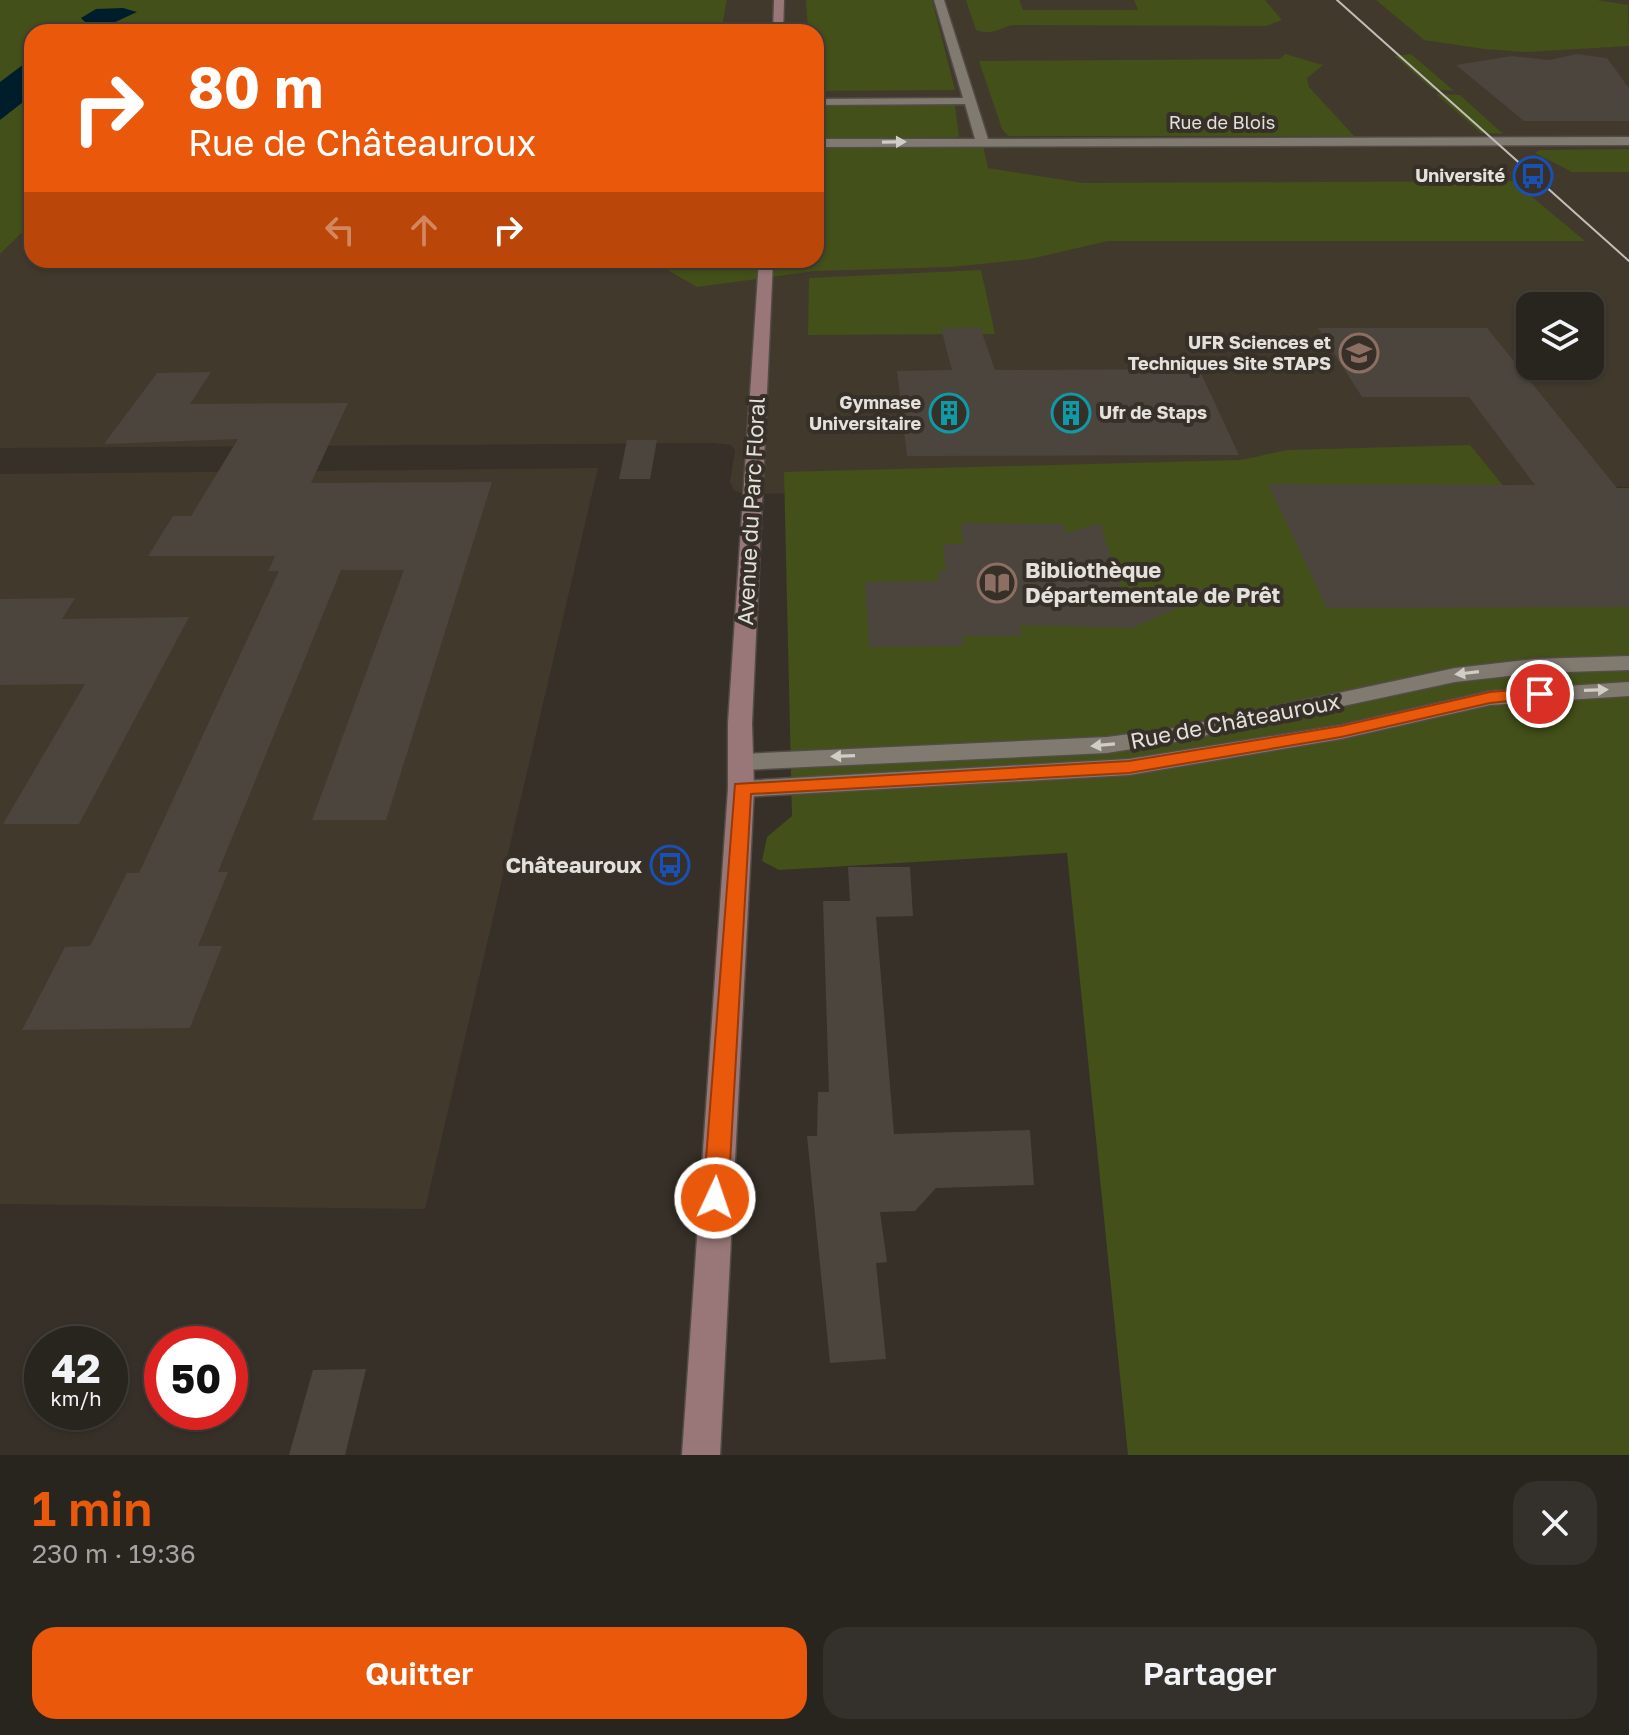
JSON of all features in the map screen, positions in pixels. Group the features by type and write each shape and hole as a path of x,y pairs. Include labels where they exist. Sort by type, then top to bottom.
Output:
{"main road":[{"path":"778,24 779,0"},
{"name":"Avenue du Parc Floral","path":"701,1455 742,775 741,708 766,268"}],"street":[{"path":"939,0 982,141"},
{"path":"824,102 969,101"},
{"name":"Rue de Blois","path":"824,143 1629,141"},
{"name":"Rue de Châteauroux","path":"742,775 1107,745 1175,735 1455,675 1535,666 1629,663"},
{"name":"Rue de Châteauroux","path":"742,775 1129,767 1341,732 1490,698 1629,689"}],"shaded area":[{"path":"727,0 1629,0 1629,487 1462,484 743,494 734,490 730,482 735,450 731,445 713,443 0,448 0,254 24,231 24,268 824,268 824,24 722,24"},
{"path":"598,468 425,1209 0,1204 0,474"}],"green space":[{"path":"0,0 727,0 722,24 24,24 24,231 0,254"},
{"path":"806,0 932,0 955,90 824,91 824,24 808,24"},
{"path":"966,0 1019,0 1023,10 1138,10 1134,0 1265,0 1282,20 1266,26 1013,25 987,32 976,30"},
{"path":"1376,0 1597,0 1628,5 1629,46 1527,52 1424,40"},
{"path":"1285,54 1323,65 1307,78 1309,87 1354,136 1008,136 1002,129 979,61 1280,59"},
{"path":"1411,54 1454,91 1432,89 1395,56"},
{"path":"1436,94 1460,95 1503,134 1481,133"},
{"path":"824,105 955,105 959,137 824,139"},
{"path":"982,141 988,168 1083,183 1513,181 1585,241 1108,241 1030,259 951,267 815,271 697,287 664,268 824,268 824,143"},
{"path":"1629,149 1629,172 1572,172 1535,153 1540,150"},
{"path":"981,270 995,334 808,335 809,278"},
{"path":"1470,445 1505,488 1629,488 1629,1455 1128,1455 1067,853 779,870 762,861 767,837 792,816 784,472 1241,460 1287,450"}],"water":[{"path":"123,8 137,12 112,24 82,24 85,22 81,18 96,9"},
{"path":"24,64 24,101 0,120 0,82"}],"building":[{"path":"1577,54 1607,58 1629,88 1629,121 1524,121 1456,65 1512,56 1549,60"},
{"path":"980,327 995,370 1199,369 1239,455 907,456 897,371 952,370 941,328"},
{"path":"1318,328 1487,328 1516,364 1516,380 1529,380 1617,488 1629,489 1629,607 1327,608 1268,484 1535,485 1469,397 1362,397"},
{"path":"211,372 190,404 348,403 311,483 492,482 386,820 312,820 404,570 341,570 218,872 228,872 198,946 222,946 190,1028 22,1030 65,947 90,946 127,873 139,873 279,571 268,571 275,556 148,556 173,516 191,516 238,439 104,444 157,373"},
{"path":"627,440 657,440 650,479 619,479"},
{"name":"Bibliothèque Départementale de Prêt","path":"961,523 1064,524 1066,533 1100,523 1121,588 1223,588 1132,628 1020,625 1022,636 963,636 963,646 869,647 865,582 939,581 938,571 946,571 943,544 963,544"},
{"path":"75,598 62,619 189,617 79,824 3,824 85,684 0,685 0,599"},
{"path":"848,867 910,867 913,916 876,917 894,1134 1030,1130 1034,1185 936,1188 915,1211 880,1212 887,1262 876,1263 886,1359 830,1363 807,1136 817,1136 818,1092 829,1092 823,901 850,901"},
{"path":"366,1369 345,1455 289,1455 313,1370"}],"tram line":[{"path":"1337,0 1629,261"}],"place":[{"name":"Université","path":"1533,176"},
{"name":"UFR Sciences et Techniques Site STAPS","path":"1359,353"},
{"name":"Gymnase Universitaire","path":"949,413"},
{"name":"Ufr de Staps","path":"1071,413"},
{"name":"Bibliothèque Départementale de Prêt","path":"997,583"},
{"name":"Châteauroux","path":"670,865"}],"route":[{"path":"715,1198 741,789 1129,767 1341,732 1490,698 1540,694"}]}
